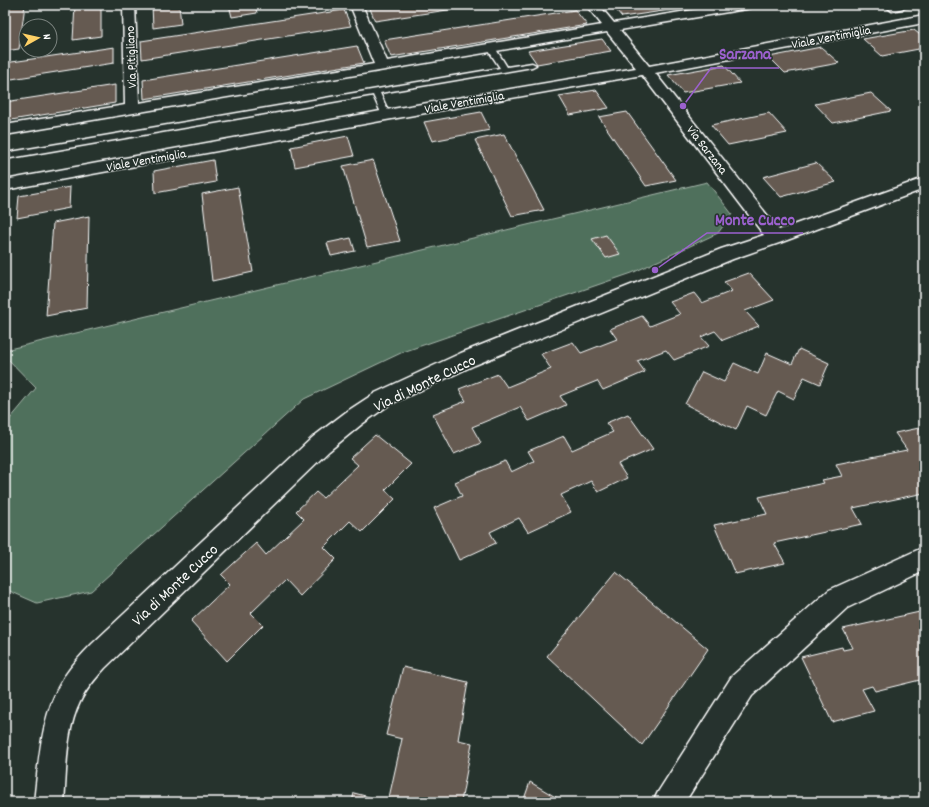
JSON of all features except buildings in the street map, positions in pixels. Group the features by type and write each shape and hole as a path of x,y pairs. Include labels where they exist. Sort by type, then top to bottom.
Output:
{"street":[{"name":"Via Pitigliano","path":"129,5 132,108"},
{"path":"356,5 382,67"},
{"name":"Via Sarzana","path":"592,5 645,70 776,238"},
{"path":"5,130 611,28 686,10 746,5"},
{"name":"Viale Ventimiglia","path":"5,185 924,19"},
{"name":"Via di Monte Cucco","path":"49,802 56,735 60,719 67,699 86,670 101,653 321,444 354,418 382,399 402,388 468,360 727,254 776,238 924,183"},
{"path":"668,802 742,686 838,599 924,559"}],"lane":[{"path":"887,5 892,9 913,5"},
{"path":"491,48 505,70"},
{"path":"5,156 532,65"},
{"path":"376,92 386,115"}],"green space":[{"path":"707,182 732,214 718,233 632,273 403,352 304,399 91,591 37,603 5,589 5,425 36,388 5,356 5,350"}],"place":[{"name":"Sarzana","path":"683,106"},
{"name":"Monte Cucco","path":"655,270"}]}
